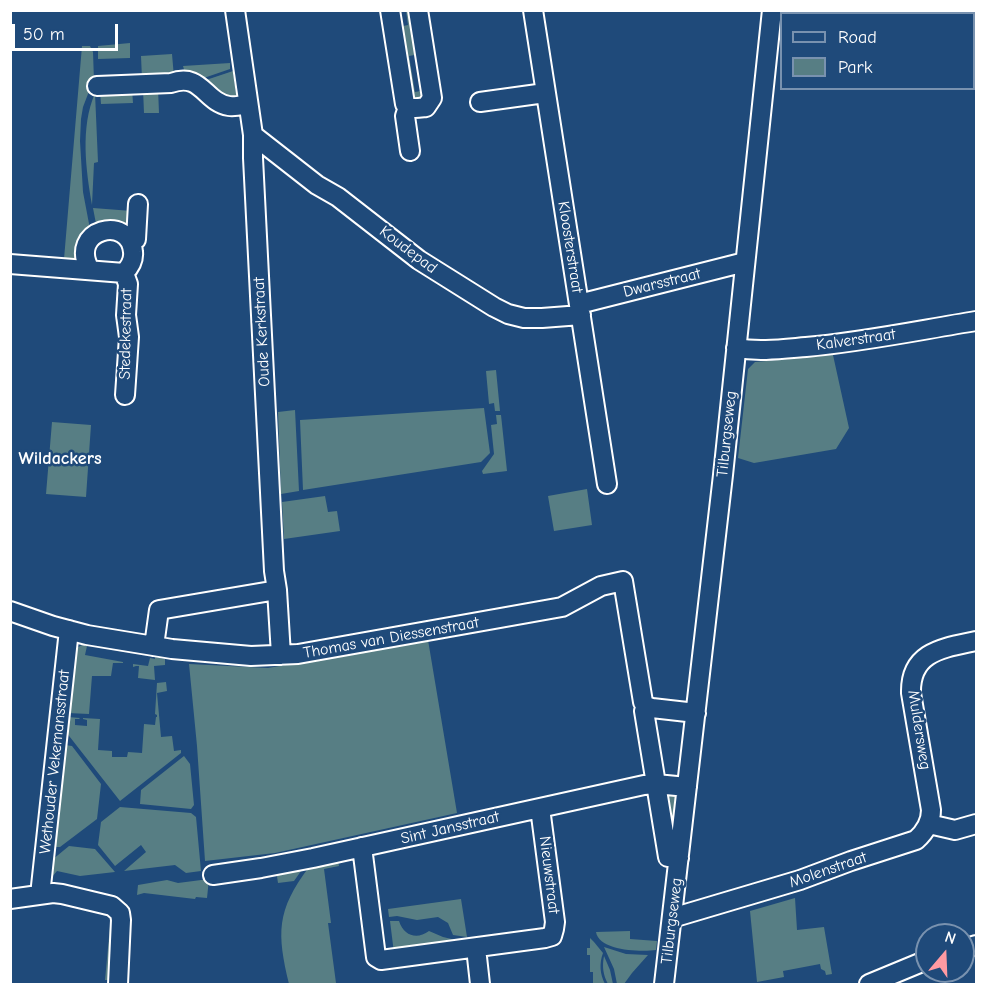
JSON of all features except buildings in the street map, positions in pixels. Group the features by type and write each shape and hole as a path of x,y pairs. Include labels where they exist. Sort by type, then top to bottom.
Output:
{"street":[{"name":"Oude Kerkstraat","path":"235,10 253,135 273,554 281,655"},
{"path":"390,10 405,104 413,108 426,107 432,98 418,10"},
{"name":"Kloosterstraat","path":"533,10 607,484"},
{"name":"Tilburgseweg","path":"664,984 696,713 772,10"},
{"path":"975,10 976,21"},
{"path":"97,86 190,80 220,102 230,106 248,104"},
{"path":"480,102 545,93"},
{"path":"408,107 405,116 410,151"},
{"name":"Koudepad","path":"253,135 317,185 338,196 419,260 494,307 524,318 542,318 580,309"},
{"name":"Stedekestraat","path":"124,273 133,260 134,250 130,241 136,239 138,204"},
{"path":"90,270 85,257 85,249 97,233 106,230 115,231 124,234 130,241"},
{"name":"Dwarsstraat","path":"580,309 745,262"},
{"name":"Stedekestraat","path":"10,264 124,273"},
{"name":"Stedekestraat","path":"124,273 128,284 126,315 129,338 124,395"},
{"name":"Kalverstraat","path":"736,348 752,351 835,344 976,321"},
{"name":"Thomas van Diessenstraat","path":"10,611 87,635 154,646 220,654 281,655 298,654 562,606 601,586 623,581 643,702 646,706"},
{"path":"154,646 159,610 277,590"},
{"name":"Wethouder Vekemansstraat","path":"40,895 69,630"},
{"name":"Muldersweg","path":"929,824 931,810 911,693 912,675 921,661 936,651 976,641"},
{"path":"656,784 644,711 646,706 696,713"},
{"name":"Tilburgseweg","path":"656,784 668,857 679,858"},
{"name":"Sint Jansstraat","path":"213,875 261,868 362,847 644,785 687,787"},
{"name":"Nieuwstraat","path":"476,948 552,936 555,922 540,808"},
{"path":"929,824 955,830 976,824"},
{"name":"Molenstraat","path":"672,918 800,880 851,861 905,845 923,834 929,824"},
{"path":"362,847 376,957 381,960 476,948 480,984"},
{"path":"10,899 62,894 112,906 120,913 121,920 118,984"},
{"path":"868,984 915,965"}],"green space":[{"path":"406,11 413,11 420,54 409,56 415,92 426,90 425,97 419,101 411,98 398,27 408,25"},
{"path":"130,43 130,58 98,59 98,46"},
{"path":"82,46 90,46 93,52 94,81 83,107 80,141 83,192 90,229 76,260 64,259"},
{"path":"172,54 174,77 142,79 141,56"},
{"path":"230,63 230,69 198,80 185,73 183,66"},
{"path":"233,71 237,100 230,101 200,82"},
{"path":"158,88 159,113 144,113 143,89"},
{"path":"132,89 133,103 101,104 100,91"},
{"path":"95,93 98,162 94,163 92,205 86,163 86,135 90,106"},
{"path":"93,208 132,211 130,231 97,229"},
{"path":"833,355 849,428 836,449 754,463 738,458 748,369 755,362"},
{"path":"496,370 500,411 495,411 494,403 489,404 486,371"},
{"path":"484,408 490,453 481,462 303,490 300,420"},
{"path":"295,410 299,491 281,494 278,412"},
{"path":"496,415 501,415 507,471 483,474 482,471 494,454 491,425 497,424"},
{"path":"52,422 91,425 86,497 46,494"},
{"path":"587,489 592,525 554,531 548,496"},
{"path":"325,496 328,512 337,511 340,531 284,539 282,502"},
{"path":"428,640 457,813 275,853 205,861 189,664 268,668"},
{"path":"82,645 87,646 85,655 123,663 113,663 111,676 92,676 89,714 68,713 75,649"},
{"path":"155,657 165,659 165,665 154,666 155,680 138,678 139,666 133,667 133,664 148,666 150,658 155,659"},
{"path":"166,682 167,691 157,693 161,737 172,736 174,751 181,750 181,753 120,801 66,732 68,717 80,718 75,719 75,725 87,726 87,720 83,718 100,719 98,750 112,751 112,757 127,757 128,752 142,753 144,724 155,725 157,717 155,714 157,683"},
{"path":"65,745 72,746 101,784 97,819 60,847 54,847"},
{"path":"184,756 190,764 194,805 191,809 140,804 141,790"},
{"path":"661,791 674,792 679,796 673,852"},
{"path":"120,807 191,813 196,817 201,871 186,873 175,865 124,871 146,852 141,845 115,866 98,845 101,822"},
{"path":"69,846 95,849 115,872 80,876 57,871 52,877 50,876 52,860"},
{"path":"338,861 339,866 324,869 336,983 289,984 281,936 285,910 290,897 309,867"},
{"path":"306,864 294,881 278,883 276,870"},
{"path":"209,879 207,898 196,897 195,899 144,893 137,895 138,885 167,880 178,883"},
{"path":"795,898 797,930 824,927 832,974 826,975 820,964 783,971 784,977 757,982 750,911"},
{"path":"461,899 467,937 453,935 448,923 438,917 417,920 397,916 389,917 388,909"},
{"path":"390,921 399,921 404,930 411,935 416,936 429,931 460,941 394,953"},
{"path":"110,926 117,927 110,980 105,980"},
{"path":"630,931 630,939 657,941 656,950 641,951 612,947 599,938 596,932"},
{"path":"590,938 603,953 601,969 605,984 593,984 590,955 587,955"},
{"path":"604,947 626,954 648,955 624,984 617,984 614,969"},
{"path":"604,956 613,984 608,984 605,977"}],"district":[{"name":"Wildackers","path":"60,459"}]}
